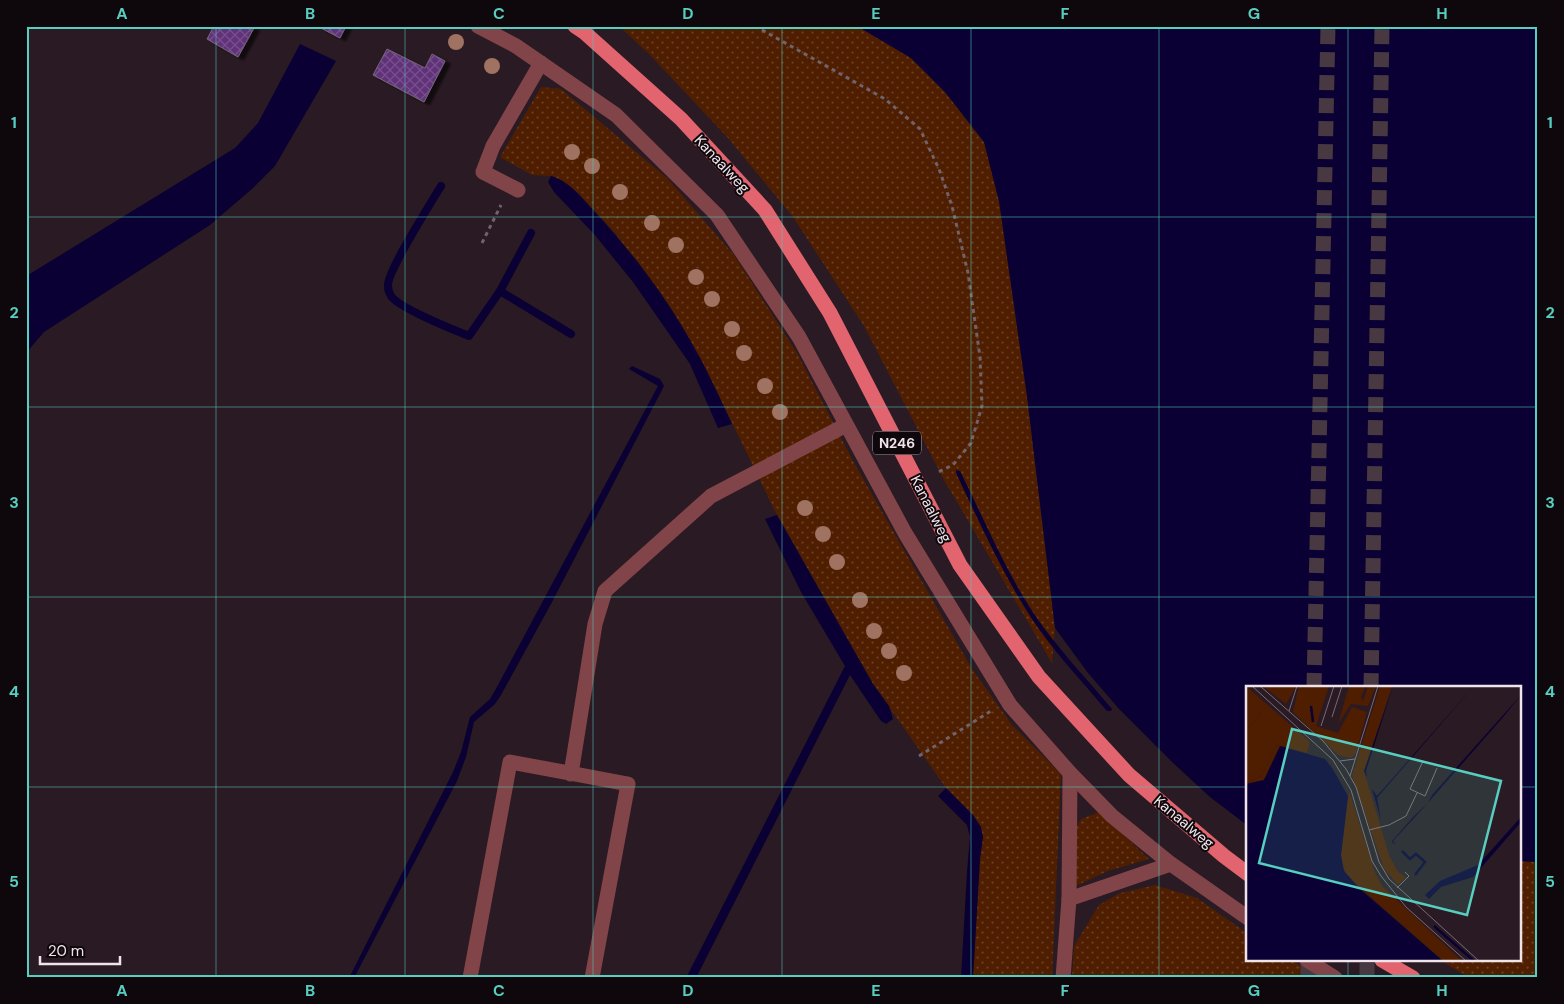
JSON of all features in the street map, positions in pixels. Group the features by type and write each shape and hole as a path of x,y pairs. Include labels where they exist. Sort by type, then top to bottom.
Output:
{"main road":[{"name":"Kanaalweg","path":"575,26 680,119 765,210 830,313 960,565 1039,678 1129,776 1246,872"},
{"path":"1385,962 1413,978"}],"street":[{"path":"478,26 516,46 616,115 717,215 799,337 905,533 1008,700 1070,773 1112,816 1171,864 1246,917"},
{"path":"514,188 483,172 493,146 541,63"},
{"path":"571,774 596,624 606,591 710,496 846,425"},
{"path":"470,978 510,762 628,784 592,978"},
{"path":"1064,978 1069,899 1070,773"},
{"path":"1069,899 1171,864"},
{"path":"1310,962 1335,978"}],"path":[{"path":"755,26 885,99 920,129 939,169 952,206 969,282 980,357 982,406 972,443 953,465 917,483"},
{"path":"482,243 514,188"},
{"path":"919,756 1008,700"}],"shaded area":[{"path":"619,26 857,26 911,58 945,92 984,142 999,201 1027,396 1055,628 1052,663 944,480 864,326 793,217 728,138 650,55"},
{"path":"857,26 1538,26 1538,862 1522,861 1522,686 1246,686 1246,824 1210,797 1172,762 1120,710 1088,673 1055,628 1027,396 999,201 984,142 945,92 911,58"},
{"path":"300,44 336,61 275,166 253,188 210,225 44,332 26,353 28,275 235,148 258,123"},
{"path":"541,87 561,89 667,178 734,255 797,353 853,461 972,669 1012,725 1061,774 1052,978 973,978 983,837 973,815 946,788 873,684 777,515 716,390 616,234 578,193 563,181 551,176 532,175 500,157"},
{"path":"551,176 564,182 580,196 649,277 685,330 732,424 718,428 690,364 633,282 594,234 554,192 548,182"},
{"path":"632,366 660,379 664,386 551,604 501,695 495,704 474,722 466,757 457,781 354,978 349,978 453,772 461,752 470,717 490,699 498,685 658,386 629,369"},
{"path":"956,470 960,471 1023,597 1043,627 1112,709 1111,711 1107,711 1067,665 1030,616 991,546"},
{"path":"777,515 873,684 889,706 893,719 886,724 881,721 850,675 696,978 686,978 845,666 801,592 765,519"},
{"path":"946,788 973,815 981,827 983,837 973,978 961,978 970,837 967,825 938,796"},
{"path":"1099,812 1149,859 1108,871 1076,886 1076,828 1081,819"},
{"path":"1522,861 1538,862 1538,978 1470,978 1443,962 1522,962"},
{"path":"1155,885 1197,898 1246,933 1246,962 1294,962 1320,978 1072,978 1074,946 1099,905 1120,893"}],"building":[{"path":"214,26 250,26 254,28 238,57 207,39"},
{"path":"317,26 346,26 340,38"},
{"path":"387,49 425,68 432,54 445,61 424,102 373,75"}],"waterway":[{"path":"441,186 395,266 388,285 391,296 415,312 469,336 500,291 571,334"},
{"path":"500,291 531,233"}],"tunnel":[{"path":"1314,686 1328,26"},
{"path":"1371,686 1382,26"},
{"path":"1308,962 1308,978"},
{"path":"1367,962 1367,978"}]}
